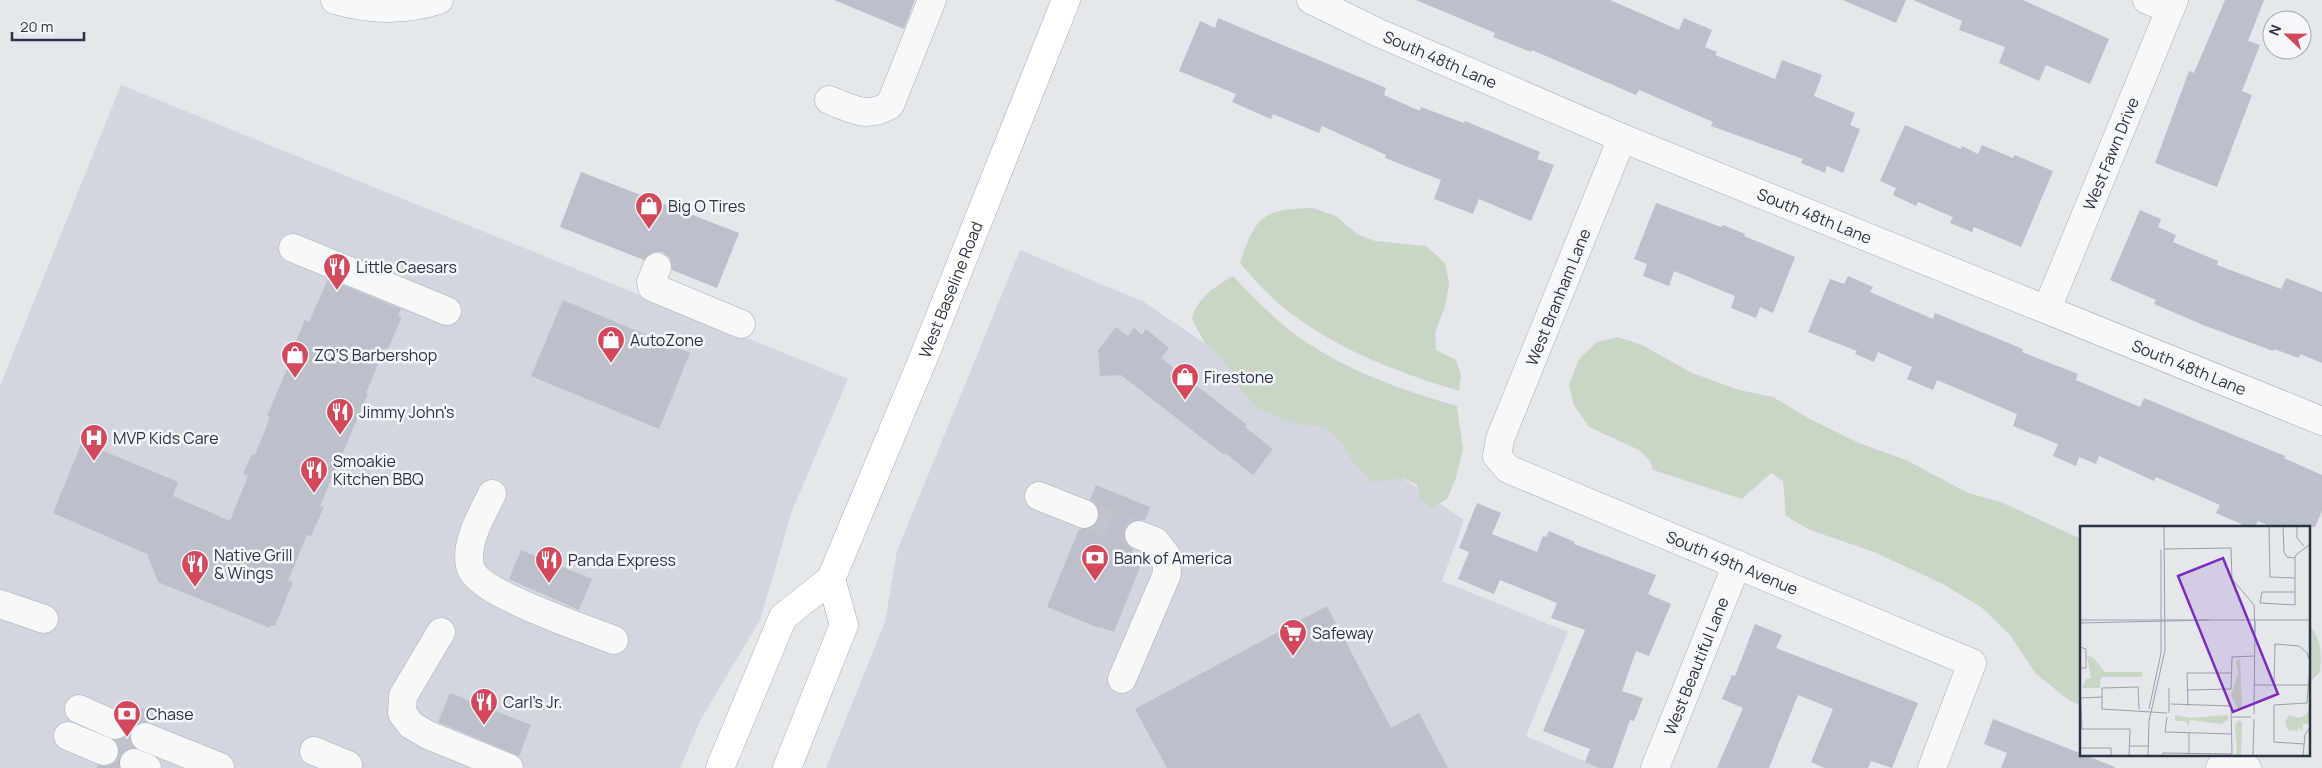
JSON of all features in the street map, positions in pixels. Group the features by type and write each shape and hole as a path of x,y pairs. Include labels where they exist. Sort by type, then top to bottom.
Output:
{"main road":[{"name":"West Baseline Road","path":"720,768 783,616 831,579 932,336 1066,0"},
{"path":"787,768 844,624 831,579"}],"street":[{"path":"335,0 357,6 412,8 439,0"},
{"path":"829,100 864,113 874,112 890,104 932,0"},
{"name":"South 48th Lane","path":"1311,0 1379,33 1622,138 2322,420"},
{"name":"West Fawn Drive","path":"2047,309 2163,3"},
{"name":"West Branham Lane","path":"1497,456 1500,439 1622,138"},
{"path":"293,248 447,311"},
{"path":"657,266 651,282 652,287 741,324"},
{"name":"South 49th Avenue","path":"1497,456 1508,469 1972,663 1932,768"},
{"path":"492,494 469,546 470,567 482,583 502,595 614,640"},
{"path":"1039,496 1084,514"},
{"path":"1122,679 1167,574 1166,555 1155,541 1139,535"},
{"name":"West Beautiful Lane","path":"1655,768 1737,564"},
{"path":"0,604 44,619"},
{"path":"441,632 403,696 402,712 411,725 428,735 509,768"},
{"path":"76,717 112,732 76,717"},
{"path":"143,749 222,762"},
{"path":"143,749 182,768"},
{"path":"314,751 348,766"}],"shaded area":[{"path":"121,85 848,379 792,511 760,620 701,719 680,768 0,768 0,386"},
{"path":"1020,250 1144,302 1464,520 1442,581 1568,632 1526,736 1600,768 826,768 885,622 897,551"}],"green space":[{"path":"1313,208 1336,216 1357,234 1375,241 1426,246 1445,263 1449,284 1445,307 1435,332 1436,350 1456,360 1461,375 1459,391 1382,364 1332,340 1287,310 1266,292 1240,263 1251,234 1264,218 1272,213 1283,210"},
{"path":"1233,276 1282,324 1318,350 1356,370 1416,393 1457,406 1463,449 1456,478 1447,499 1432,508 1421,501 1417,485 1403,478 1373,482 1354,464 1341,442 1325,426 1297,424 1257,408 1240,388 1233,372 1217,353 1204,342 1192,319 1198,305 1208,293"},
{"path":"1618,337 1642,345 1692,373 1739,390 1773,397 1808,418 1859,443 1906,460 1968,493 2001,502 2080,539 2080,705 2070,701 2036,674 2010,635 1981,607 1941,583 1874,552 1810,530 1786,516 1783,481 1771,473 1742,499 1653,470 1650,461 1639,450 1589,427 1574,405 1569,385 1579,359 1597,342"},
{"path":"2310,626 2316,634 2320,646 2320,672 2310,682"}],"building":[{"path":"834,0 915,0 904,29"},
{"path":"1416,0 1610,0 1679,30 1684,18 1712,30 1705,47 1717,52 1715,55 1775,79 1782,60 1822,75 1814,96 1855,113 1850,125 1860,129 1843,173 1827,166 1825,173 1801,163 1803,159 1711,126 1713,122 1639,90 1636,95 1532,50 1531,52 1493,37 1495,33"},
{"path":"1843,0 1906,0 1896,23"},
{"path":"1913,0 2023,0 2109,39 2090,84 2046,65 2039,81 1999,63 2005,47 1959,30 1962,21"},
{"path":"2225,0 2264,0 2248,41 2260,45 2242,91 2252,95 2217,187 2155,163 2189,71 2194,73"},
{"path":"1218,18 1386,88 1384,95 1420,111 1421,107 1464,123 1465,121 1540,152 1537,159 1554,165 1531,221 1479,199 1473,214 1434,199 1441,180 1385,158 1386,155 1322,126 1319,133 1273,114 1271,119 1232,102 1236,94 1179,71 1200,21 1215,28"},
{"path":"1905,125 1961,149 1962,146 1978,154 1982,145 2013,158 2015,155 2053,171 2021,247 1974,227 1972,232 1950,223 1953,217 1918,202 1916,206 1893,195 1896,188 1880,181"},
{"name":"Big O Tires","path":"581,172 739,233 717,288 672,270 670,258 662,252 654,252 644,260 560,227"},
{"path":"1656,203 1721,227 1723,225 1745,234 1744,236 1795,257 1773,313 1760,307 1756,318 1731,308 1735,296 1674,271 1669,286 1643,276 1647,264 1634,259"},
{"path":"2140,210 2161,219 2158,227 2176,235 2173,242 2218,261 2217,265 2281,289 2286,278 2322,292 2322,363 2300,354 2299,358 2274,349 2273,351 2203,325 2154,304 2156,300 2110,280"},
{"path":"1848,276 1873,287 1870,292 1933,319 1935,313 2023,349 2022,352 2078,374 2076,380 2140,407 2144,398 2285,456 2284,458 2322,475 2322,511 2315,527 2270,526 2258,521 2256,526 2246,526 2216,513 2220,505 2156,477 2154,481 2099,456 2096,464 2079,457 2076,466 2053,456 2058,444 2013,426 2017,414 1937,380 1933,390 1907,379 1912,367 1878,352 1874,362 1855,354 1857,351 1808,332 1830,279 1844,284"},
{"path":"328,279 401,309 398,316 402,317 388,349 385,348 366,393 368,394 320,506 324,507 311,536 307,535 288,581 293,582 275,626 271,625 270,628 158,582 147,554 53,513 82,442 178,482 173,496 230,521 248,476 243,474 252,454 255,455 270,417 267,416 292,357 290,356 305,320 309,322"},
{"name":"AutoZone","path":"563,300 690,353 659,429 531,376"},
{"name":"Firestone","path":"1116,327 1128,336 1134,328 1142,335 1146,329 1169,348 1161,358 1247,425 1245,427 1273,449 1253,475 1225,453 1224,455 1121,375 1100,376 1098,350"},
{"name":"Bank of America","path":"1096,485 1150,507 1145,520 1129,523 1124,530 1124,538 1127,545 1133,549 1132,552 1144,557 1114,632 1047,607 1079,529 1093,527 1099,519 1099,511 1096,504 1090,500"},
{"path":"1477,503 1501,513 1492,534 1537,552 1543,536 1546,537 1549,531 1575,542 1574,544 1656,575 1648,594 1671,604 1649,656 1636,651 1622,691 1643,698 1634,721 1630,720 1613,768 1599,768 1585,762 1590,749 1543,731 1585,630 1551,618 1557,603 1500,580 1494,594 1458,579 1469,552 1459,548"},
{"name":"Panda Express","path":"521,550 592,579 579,610 509,579"},
{"name":"Safeway","path":"1327,606 1391,728 1419,713 1448,768 1167,768 1135,709"},
{"path":"1755,624 1782,635 1776,648 1918,703 1892,768 1871,761 1868,768 1825,768 1811,762 1833,709 1798,695 1769,768 1717,768 1743,708 1722,699 1732,675 1735,676"},
{"name":"Carl's Jr.","path":"450,693 531,725 519,756 438,722"},
{"path":"122,709 151,722 142,722 135,725 131,731 130,740 134,748 125,751 120,757 120,768 97,768 98,765 106,766 114,763 118,757 120,749 115,740 124,738 129,731 130,723"},
{"path":"1993,719 2080,753 2080,756 2087,756 2115,767 2001,768 2007,753 1984,744"}],"tunnel":[{"path":"1084,514 1139,535"},
{"path":"120,714 149,726"},
{"path":"110,739 139,751"}],"place":[{"name":"Big O Tires","path":"649,230"},
{"name":"Little Caesars","path":"337,291"},
{"name":"AutoZone","path":"611,364"},
{"name":"ZQ’S Barbershop","path":"295,379"},
{"name":"Firestone","path":"1185,401"},
{"name":"Jimmy John's","path":"340,436"},
{"name":"MVP Kids Care","path":"94,462"},
{"name":"Smoakie Kitchen BBQ","path":"314,494"},
{"name":"Bank of America","path":"1095,582"},
{"name":"Panda Express","path":"549,584"},
{"name":"Native Grill & Wings","path":"195,588"},
{"name":"Safeway","path":"1293,657"},
{"name":"Carl's Jr.","path":"484,726"},
{"name":"Chase","path":"127,738"}]}
